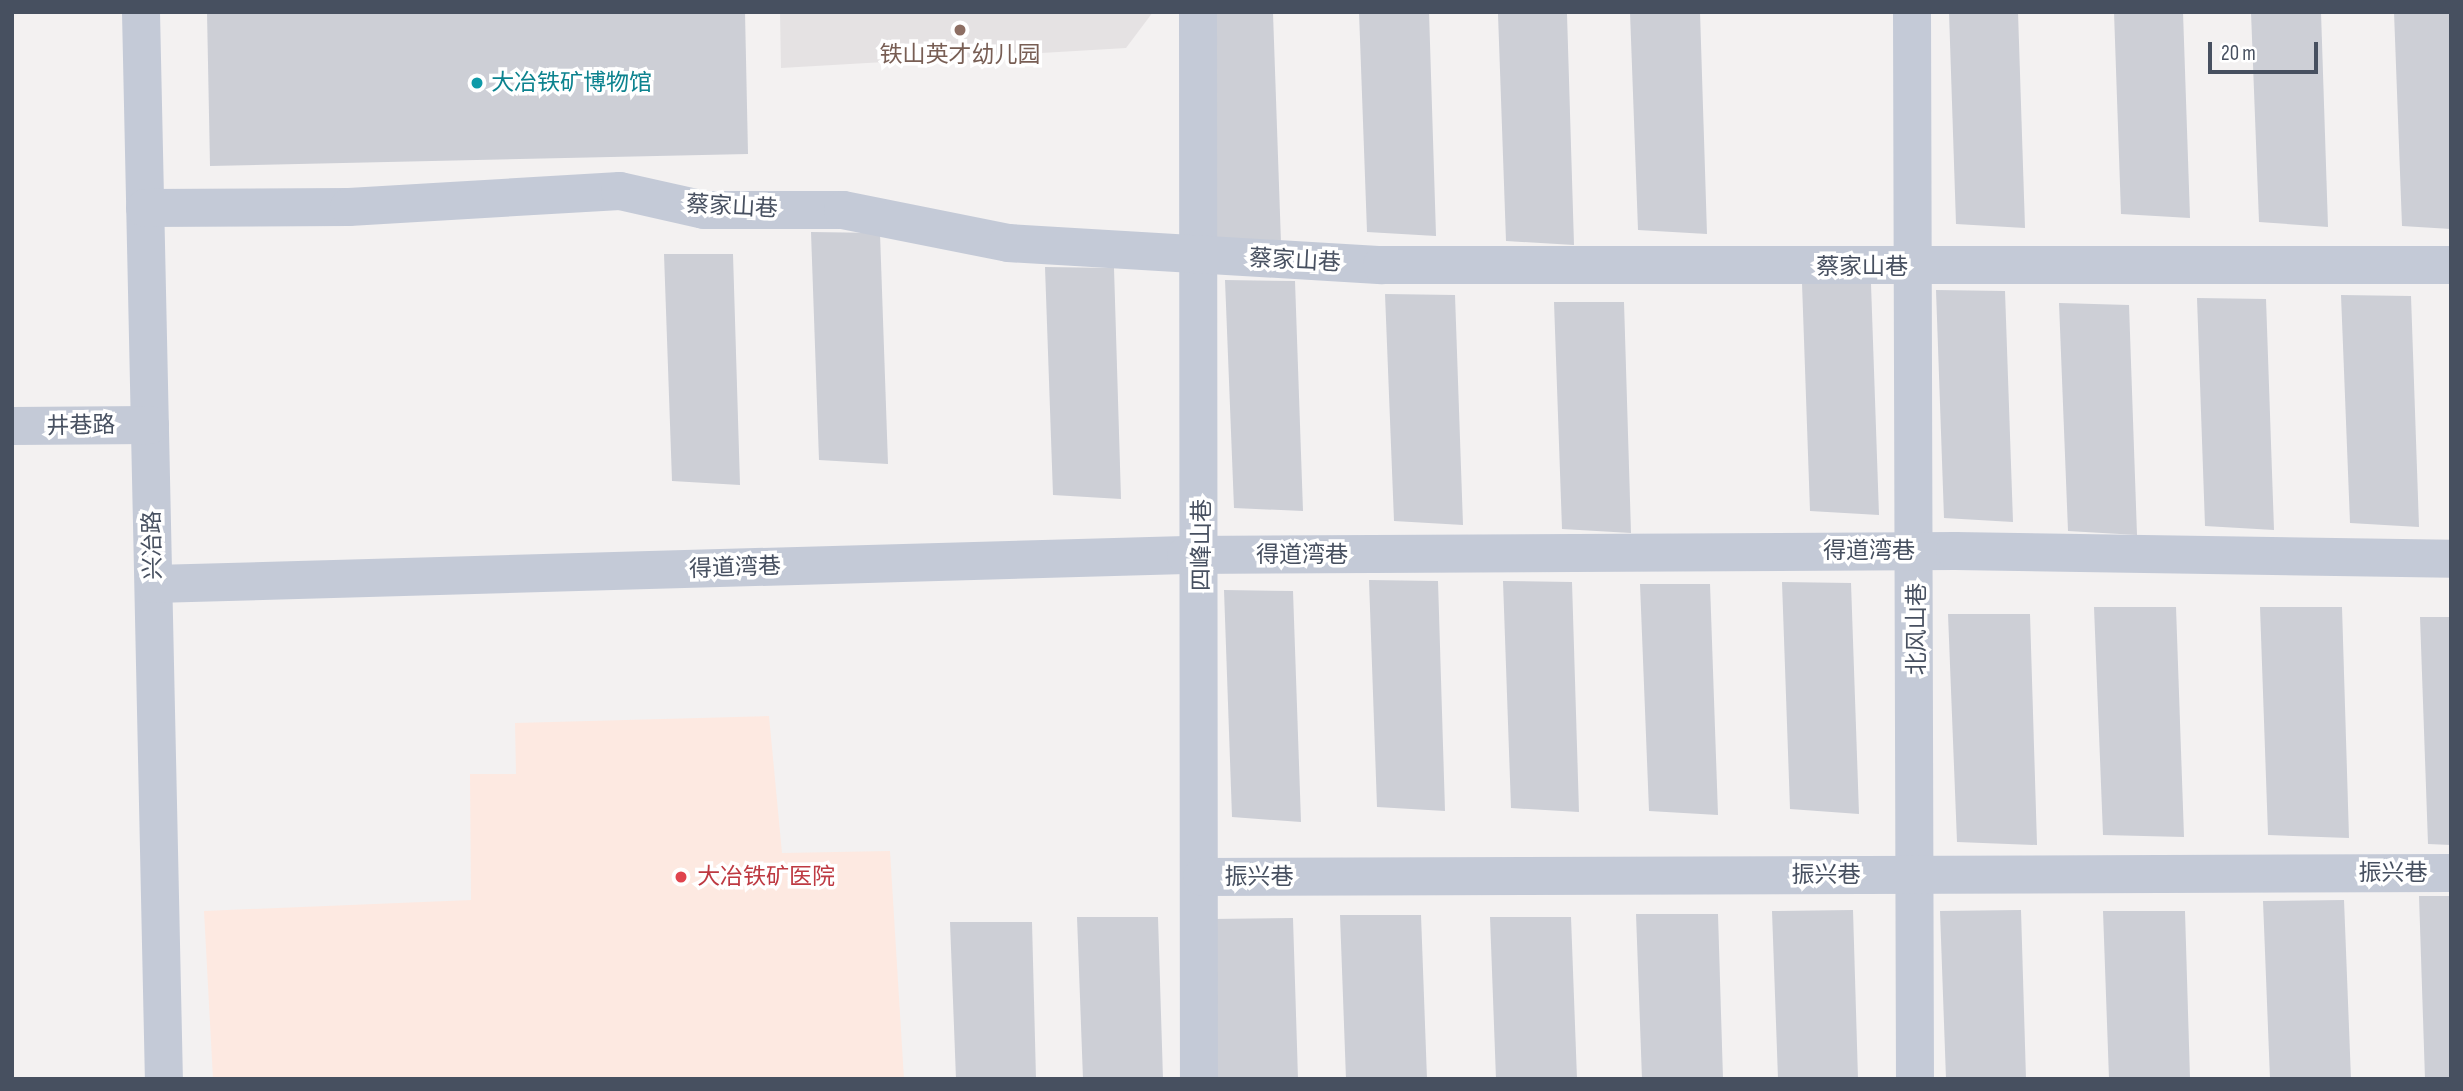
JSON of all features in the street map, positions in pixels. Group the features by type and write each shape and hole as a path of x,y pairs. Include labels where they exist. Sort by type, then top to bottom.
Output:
{"street":[{"name":"兴冶路","path":"141,12 164,1079"},
{"name":"四峰山巷","path":"1198,12 1202,555 1199,1079"},
{"name":"北风山巷","path":"1912,12 1917,551 1915,1079"},
{"name":"蔡家山巷","path":"145,208 349,207 620,191 704,210 843,210 1008,243 1201,257 1382,265 2451,265"},
{"name":"井巷路","path":"12,426 150,425"},
{"name":"得道湾巷","path":"154,584 1202,555 1917,551 2451,559"},
{"name":"振兴巷","path":"1202,877 2451,873"}],"shaded area":[{"name":"铁山英才幼儿园","path":"780,12 1153,12 1126,48 781,68"},
{"name":"大冶铁矿医院","path":"769,716 782,853 890,851 904,1079 213,1079 204,911 471,900 470,774 516,774 515,723"}],"building":[{"name":"大冶铁矿博物馆","path":"207,12 745,12 748,154 210,166"},
{"path":"1204,12 1273,13 1281,243 1212,239"},
{"path":"1359,12 1429,12 1436,236 1367,232"},
{"path":"1630,12 1700,12 1707,234 1638,230"},
{"path":"1949,12 2018,12 2025,228 1956,224"},
{"path":"2114,12 2183,12 2190,218 2121,214"},
{"path":"2251,12 2321,12 2328,227 2259,222"},
{"path":"2394,12 2451,12 2451,229 2402,226"},
{"path":"1498,14 1567,14 1574,245 1506,241"},
{"path":"811,232 880,233 888,464 819,460"},
{"path":"664,254 733,254 740,485 672,481"},
{"path":"1045,267 1114,268 1121,499 1053,495"},
{"path":"1225,280 1295,281 1303,511 1234,508"},
{"path":"1802,283 1871,284 1879,515 1810,511"},
{"path":"1936,290 2005,291 2013,522 1944,518"},
{"path":"1385,294 1455,295 1463,525 1394,521"},
{"path":"2341,295 2411,296 2419,527 2350,523"},
{"path":"2197,298 2266,299 2274,530 2205,526"},
{"path":"1554,302 1624,302 1631,533 1562,529"},
{"path":"2059,303 2129,305 2137,535 2068,531"},
{"path":"1369,580 1438,581 1445,811 1377,807"},
{"path":"1503,581 1572,582 1579,812 1511,808"},
{"path":"1782,582 1851,583 1859,814 1790,809"},
{"path":"1640,584 1710,584 1718,815 1649,811"},
{"path":"1224,590 1293,591 1301,822 1232,817"},
{"path":"2094,607 2176,607 2184,837 2103,835"},
{"path":"2260,607 2342,607 2349,838 2268,835"},
{"path":"1948,614 2030,614 2037,845 1957,842"},
{"path":"2420,617 2451,617 2451,845 2428,844"},
{"path":"2419,896 2451,896 2451,1079 2425,1079"},
{"path":"2344,900 2351,1079 2270,1079 2263,901"},
{"path":"1853,910 1858,1079 1778,1079 1772,911"},
{"path":"2021,910 2026,1079 1946,1079 1940,911"},
{"path":"2103,911 2185,911 2190,1079 2109,1079"},
{"path":"1636,914 1718,914 1723,1079 1642,1079"},
{"path":"1340,915 1421,915 1427,1079 1346,1079"},
{"path":"1077,917 1158,917 1163,1079 1083,1079"},
{"path":"1490,917 1571,917 1577,1079 1496,1079"},
{"path":"1293,918 1298,1079 1217,1079 1211,919"},
{"path":"950,922 1032,922 1036,1079 956,1079"}],"place":[{"name":"铁山英才幼儿园","path":"960,30"},
{"name":"大冶铁矿博物馆","path":"477,83"},
{"name":"大冶铁矿医院","path":"681,877"}]}
